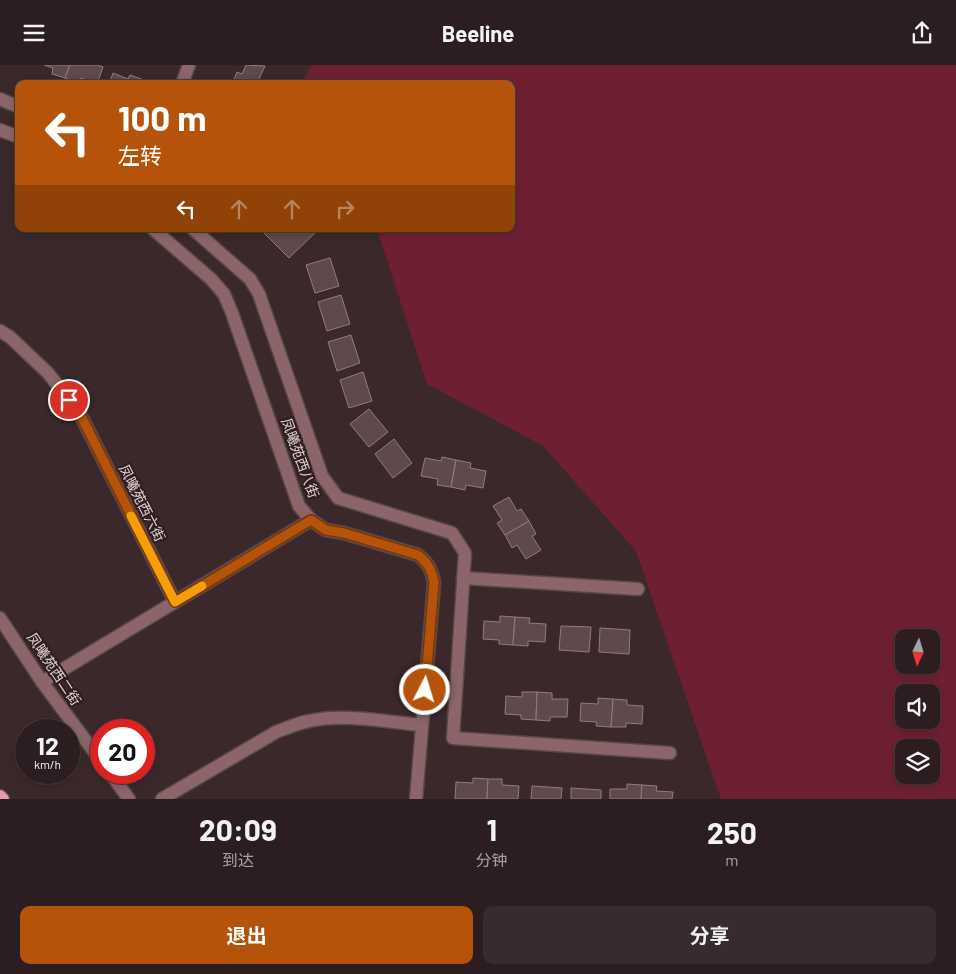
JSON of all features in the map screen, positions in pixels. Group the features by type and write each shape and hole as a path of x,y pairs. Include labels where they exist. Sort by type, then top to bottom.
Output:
{"main road":[{"path":"0,796 3,799"}],"lane":[{"path":"183,80 189,65"},
{"path":"0,99 15,105"},
{"path":"0,130 15,136"},
{"name":"凤曦苑西八街","path":"156,232 211,279 224,294 300,506 311,520 326,530 344,533 418,555 427,562 432,572 434,583 416,799"},
{"path":"196,232 250,279 259,294 322,476 338,498 452,533 465,553 453,737 670,753"},
{"name":"凤曦苑西六街","path":"0,331 10,337 48,373 80,414 175,602"},
{"path":"42,682 311,520"},
{"path":"463,578 638,589"},
{"name":"凤曦苑西二街","path":"0,618 42,682 90,746"},
{"path":"162,799 276,733 310,721 344,718 422,725"},
{"path":"118,784 130,799"}],"shaded area":[{"path":"312,65 956,65 956,799 721,799 636,551 543,446 427,384 378,232 515,232 515,80 303,80"}],"building":[{"path":"44,65 70,65 65,78 52,74 53,68"},
{"path":"70,65 97,65 103,67 98,80 81,78 80,80 71,80 65,78"},
{"path":"246,65 265,66 258,80 234,80 237,72 242,74"},
{"path":"113,73 128,79 130,75 144,80 110,80"},
{"path":"263,232 316,232 289,258"},
{"path":"330,258 339,286 315,293 306,265"},
{"path":"341,295 350,324 327,331 318,302"},
{"path":"351,335 360,363 337,371 328,342"},
{"path":"363,372 372,401 349,408 340,380"},
{"path":"369,409 388,432 369,447 350,424"},
{"path":"394,439 412,463 393,478 375,454"},
{"path":"442,457 456,460 451,487 437,485 438,479 421,476 425,458 441,461"},
{"path":"456,460 471,463 470,468 486,471 483,488 466,485 465,490 451,487"},
{"path":"509,497 517,511 521,509 529,521 505,535 497,523 502,520 493,506"},
{"path":"529,521 536,534 532,536 541,550 526,559 517,545 512,548 505,535"},
{"path":"500,616 515,617 513,645 499,644 499,640 483,639 484,621 500,622"},
{"path":"515,617 530,618 529,623 546,624 545,642 528,641 528,646 513,645"},
{"path":"561,626 591,627 589,652 559,650"},
{"path":"600,628 630,630 629,654 599,652"},
{"path":"522,692 537,692 536,720 521,719 521,715 505,714 506,696 522,697"},
{"path":"537,692 552,693 552,699 568,699 567,717 550,717 550,721 536,720"},
{"path":"598,698 613,699 611,727 596,726 597,722 580,721 581,703 598,704"},
{"path":"613,699 627,700 627,705 643,706 642,724 626,723 626,727 611,727"},
{"path":"473,778 488,779 487,799 455,799 456,782 473,783"},
{"path":"488,779 502,779 502,785 519,786 518,799 487,799"},
{"path":"627,784 642,785 641,799 610,799 610,789 627,789"},
{"path":"642,785 657,786 656,791 673,792 672,799 641,799"},
{"path":"532,786 562,788 561,799 531,799"},
{"path":"571,788 601,790 601,799 571,799"}],"slow traffic":[{"path":"131,516 175,602 202,586"}],"route":[{"path":"69,400 80,414 175,602 311,520 326,530 344,533 407,551 418,555 427,562 432,572 434,583 425,690"}]}
